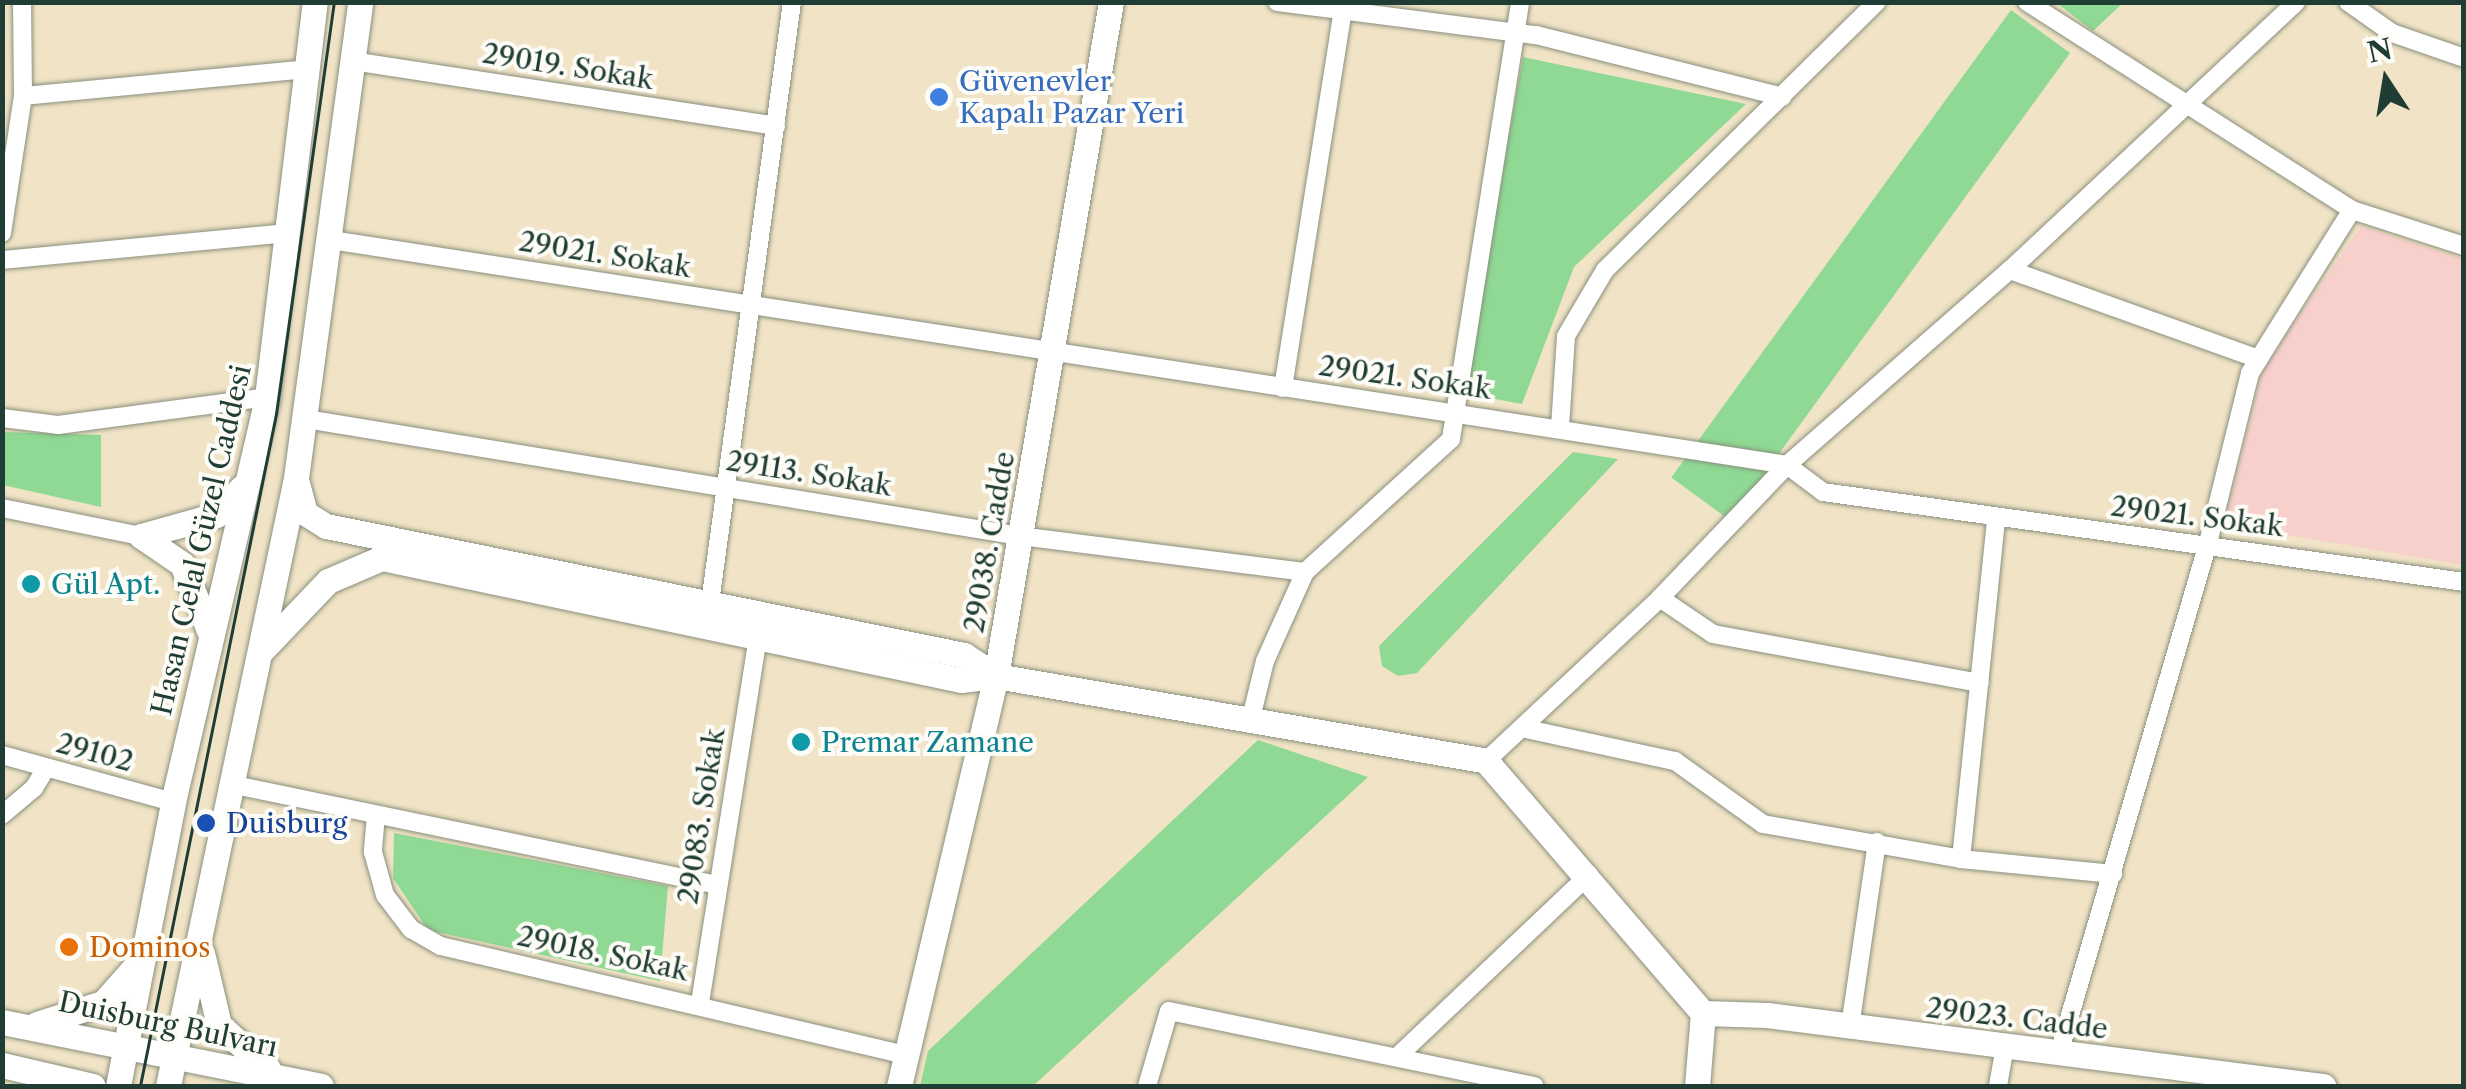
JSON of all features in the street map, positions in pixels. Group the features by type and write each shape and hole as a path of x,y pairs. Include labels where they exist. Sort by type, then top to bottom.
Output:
{"street":[{"path":"2,233 23,96 22,2"},
{"name":"Hasan Celal Güzel Caddesi","path":"118,1086 149,950 173,802 242,488 267,397 290,234 315,2"},
{"path":"168,1086 296,478 360,2"},
{"path":"710,603 792,2"},
{"name":"29038. Cadde","path":"899,1086 996,676 1111,2"},
{"path":"1277,2 1515,32 1694,70 1782,97"},
{"path":"1251,718 1265,661 1304,572 1452,439 1520,2"},
{"path":"1560,427 1566,336 1605,270 1877,2"},
{"path":"2027,2 2352,210 2464,246"},
{"path":"1486,762 1660,598 1787,465 2010,270 2296,2"},
{"path":"2348,2 2392,32 2464,58"},
{"path":"1283,388 1343,11"},
{"name":"29019. Sokak","path":"352,61 776,126"},
{"path":"23,96 309,68"},
{"path":"2059,1053 2114,874 2259,359 2352,210"},
{"path":"2,260 290,234"},
{"name":"29021. Sokak","path":"331,240 1052,347 1283,388 1560,427 1787,465 1823,492 1996,520 2208,543 2464,582"},
{"path":"2010,270 2259,359"},
{"path":"2,418 58,425 267,397"},
{"name":"29113. Sokak","path":"306,419 1020,536 1304,572"},
{"path":"296,478 305,513 326,526 964,654 996,676"},
{"path":"141,536 216,515 242,488"},
{"path":"2,508 141,536 182,564 211,638"},
{"path":"1960,859 1996,520"},
{"path":"262,650 328,581 382,558 961,680 996,676 1486,762 1588,875 1703,1013 1697,1086"},
{"path":"1660,598 1713,634 1980,683"},
{"name":"29083. Sokak","path":"700,1003 758,638"},
{"path":"1522,728 1675,760 1763,824 1960,859 2114,874"},
{"name":"29102","path":"2,755 173,802"},
{"path":"2,815 34,788 46,768"},
{"path":"230,784 718,885"},
{"name":"29018. Sokak","path":"376,815 373,852 385,895 411,929 441,946 700,1003 906,1055"},
{"path":"1850,1027 1877,842"},
{"path":"1399,1055 1588,875"},
{"path":"199,936 219,1025 280,1078"},
{"path":"29,1026 102,1002 149,950"},
{"path":"1147,1086 1169,1011 1399,1055 1497,1082 1534,1086"},
{"name":"29023. Cadde","path":"1703,1013 2005,1046 2228,1081 2323,1086"},
{"name":"Duisburg Bulvarı","path":"2,1022 176,1053 321,1086"},
{"path":"1998,1086 2005,1046"},
{"path":"7,1066 36,1086"},
{"path":"7,1066 93,1086"}],"shaded area":[{"path":"2361,226 2463,259 2463,565 2224,524 2264,367"}],"green space":[{"path":"2057,3 2123,3 2093,31"},
{"path":"2011,10 2070,53 1730,521 1671,478"},
{"path":"1523,57 1746,104 1574,267 1522,404 1463,393"},
{"path":"3,432 101,435 101,507 3,485"},
{"path":"1573,452 1618,459 1417,673 1398,676 1382,666 1379,646"},
{"path":"1258,740 1368,777 1033,1086 920,1086 928,1051"},
{"path":"394,833 668,886 660,981 428,930 393,878"}],"tram line":[{"path":"140,1086 276,414 334,2"}],"place":[{"name":"Güvenevler Kapalı Pazar Yeri","path":"939,97"},
{"name":"Gül Apt.","path":"31,584"},
{"name":"Premar Zamane","path":"801,742"},
{"name":"Duisburg","path":"206,823"},
{"name":"Dominos","path":"69,947"}]}
